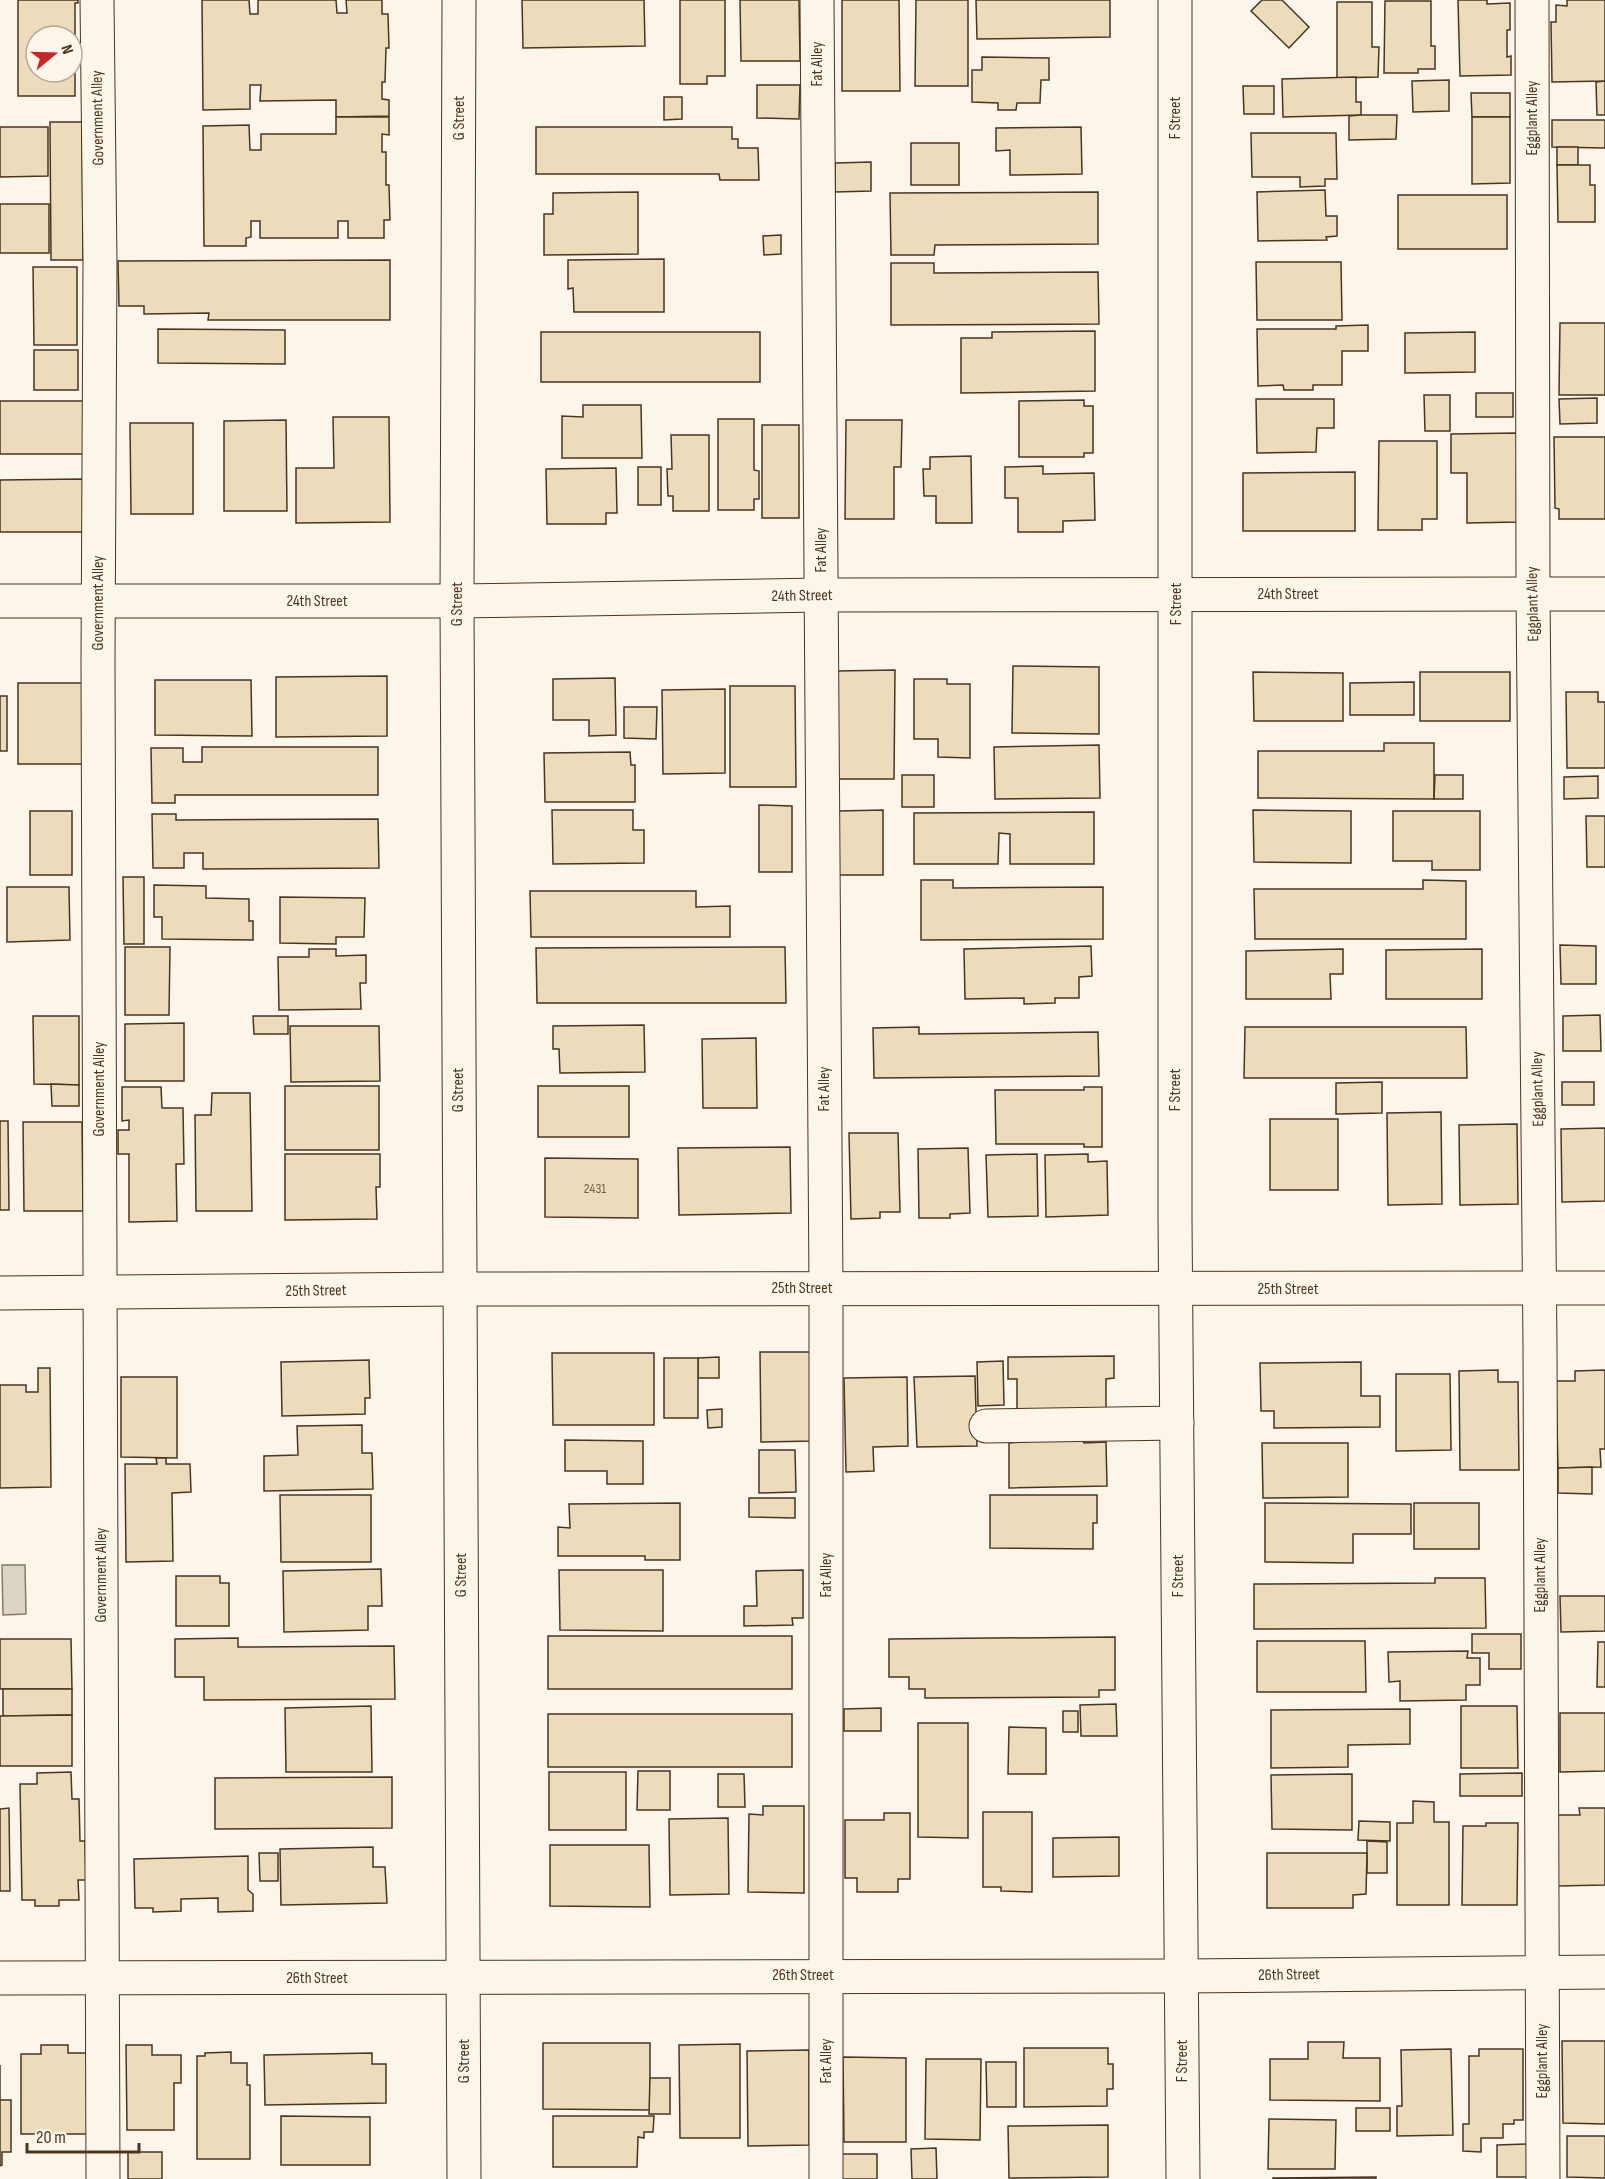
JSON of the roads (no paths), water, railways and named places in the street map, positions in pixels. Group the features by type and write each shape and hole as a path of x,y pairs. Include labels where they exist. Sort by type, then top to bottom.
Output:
{"street":[{"name":"Government Alley","path":"97,0 100,250 98,600 103,2179"},
{"name":"G Street","path":"459,0 457,601 464,2179"},
{"name":"Fat Alley","path":"817,0 826,1288 826,2179"},
{"name":"F Street","path":"1175,0 1175,1223 1182,2179"},
{"name":"Eggplant Alley","path":"1532,0 1533,594 1543,2179"},
{"name":"24th Street","path":"0,601 457,601 821,595 1605,594"},
{"name":"25th Street","path":"0,1293 459,1289 1605,1288"},
{"path":"986,1426 1176,1423"},
{"name":"26th Street","path":"0,1978 1181,1976 1605,1972"}]}
